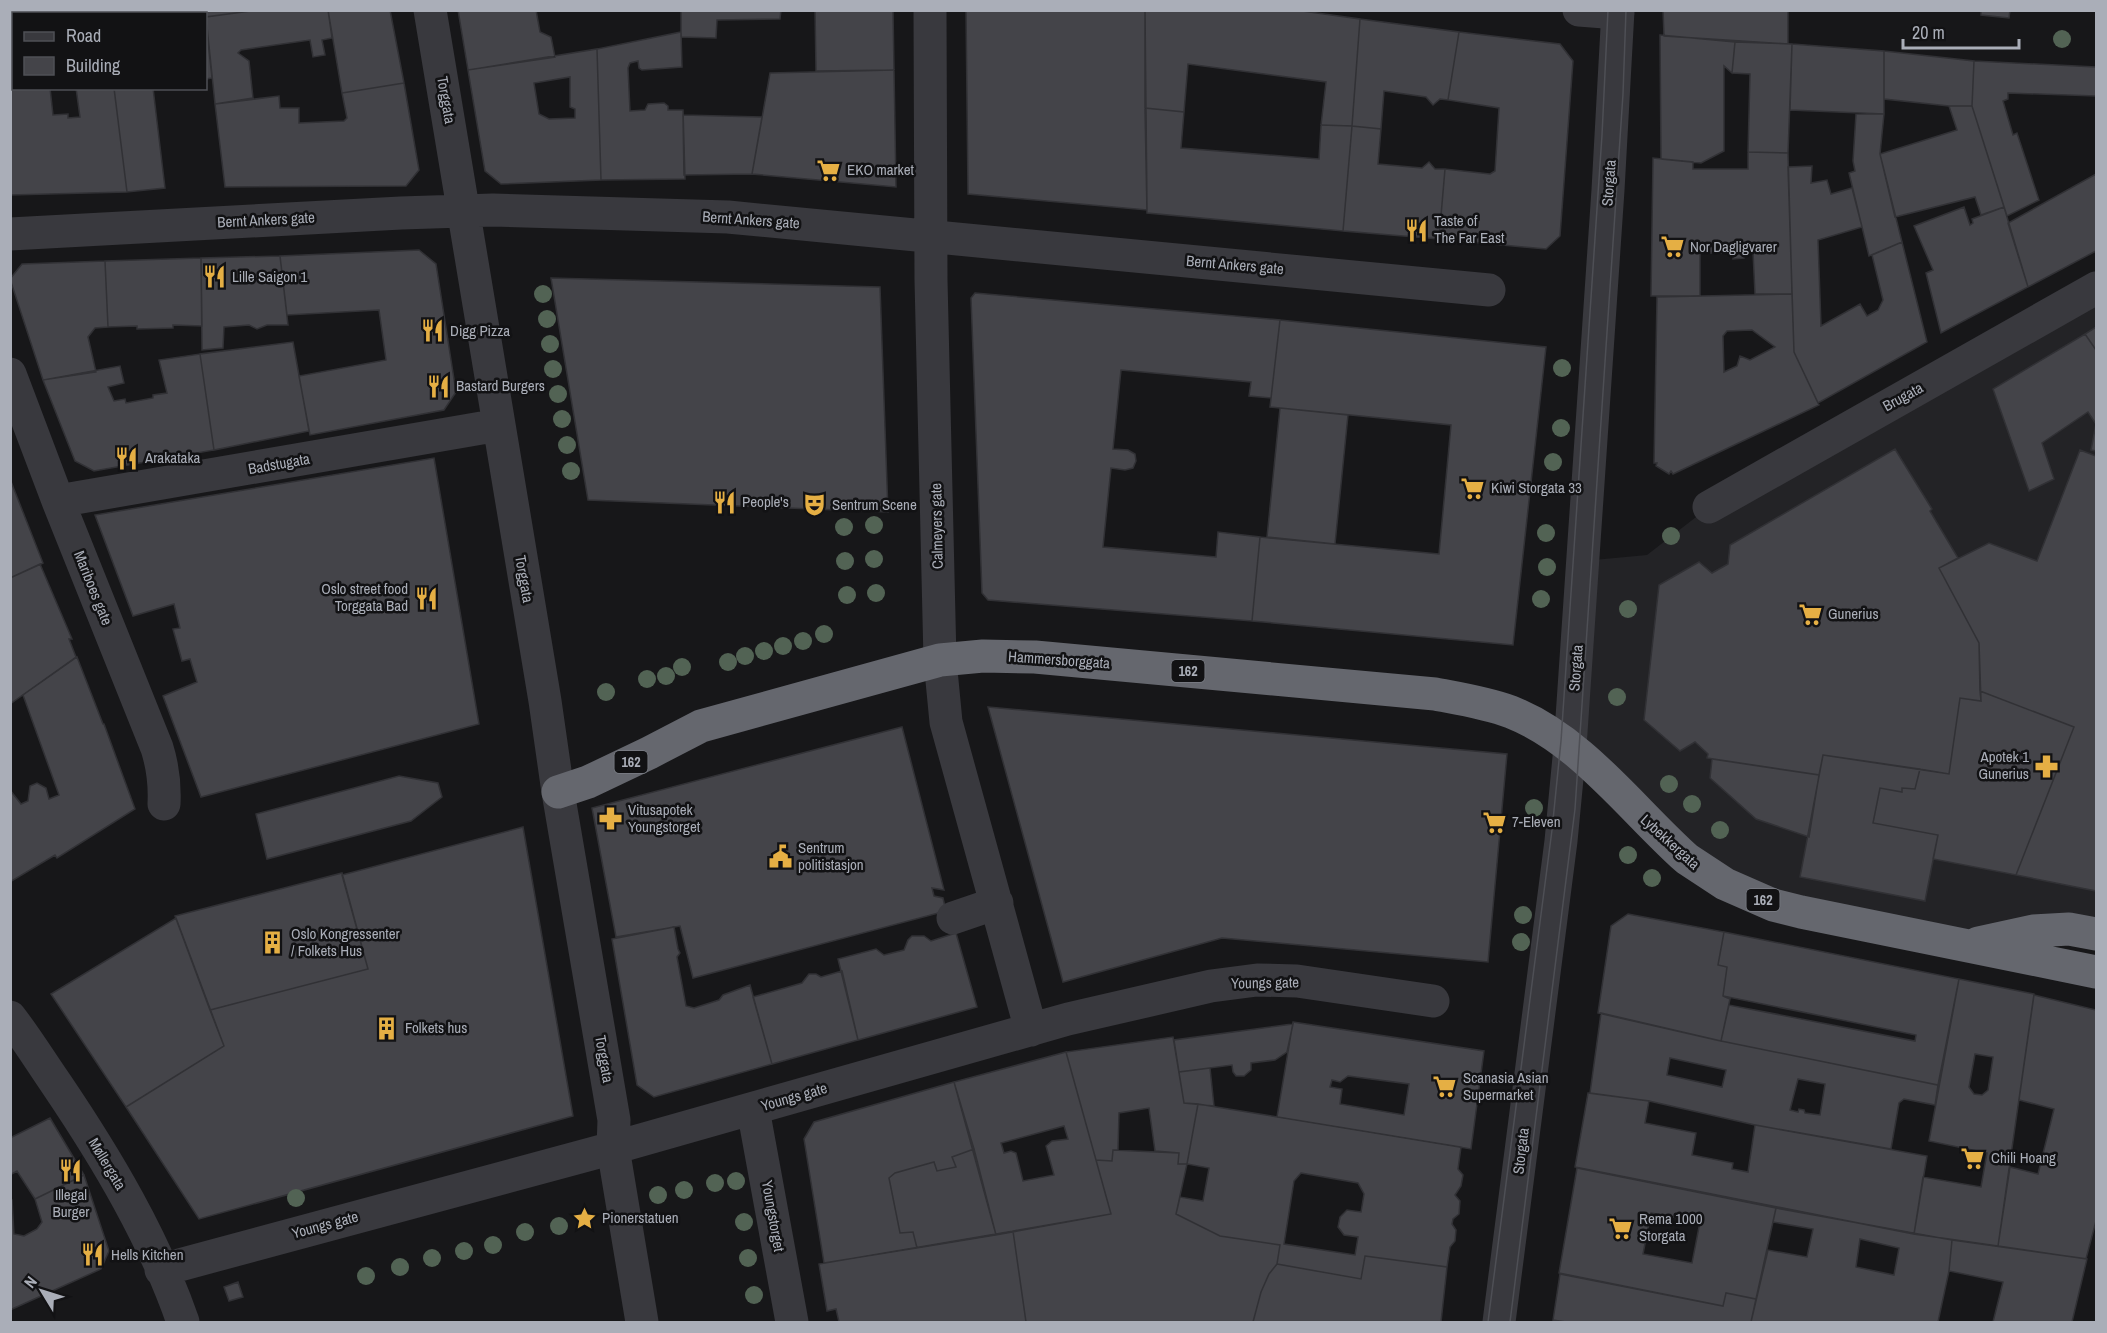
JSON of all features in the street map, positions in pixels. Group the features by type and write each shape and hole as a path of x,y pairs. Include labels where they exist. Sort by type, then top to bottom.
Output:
{"highway":[{"name":"Hammersborggata","path":"558,792 598,777 701,726 940,660 983,656 1035,657 1435,694 1488,704 1511,712 1542,728 1570,747"},
{"name":"Lybekkergata","path":"1570,747 1687,860 1736,889 1773,905 2097,972"},
{"name":"Lybekkergata","path":"1965,945 2033,931 2069,929 2097,934"}],"street":[{"name":"Torggata","path":"430,10 614,1120 613,1148"},
{"name":"Calmeyers gate","path":"930,10 931,237 940,660 946,722 1031,1030"},
{"path":"1579,10 1618,12"},
{"name":"Storgata","path":"1499,1323 1561,841 1570,747 1609,180 1618,12"},
{"name":"Bernt Ankers gate","path":"10,234 463,211 516,210 728,217 1490,290"},
{"name":"Brugata","path":"1709,507 2097,288"},
{"name":"Mariboes gate","path":"10,374 157,748 163,768 164,804"},
{"name":"Badstugata","path":"58,501 499,426"},
{"path":"952,918 997,903"},
{"name":"Youngs gate","path":"161,1270 613,1148 1031,1030 1211,986 1257,980 1298,981 1433,1001"},
{"name":"Møllergata","path":"13,1020 112,1172 135,1214 183,1323"},
{"name":"Youngstorget","path":"753,1109 792,1323"},
{"path":"613,1148 642,1323"}],"shaded area":[{"path":"2096,288 2096,934 1965,945 1746,894 1570,747 1583,561 1647,555 1709,507"}],"building":[{"path":"10,10 74,10 74,12 12,12 12,28 10,29"},
{"path":"105,10 196,10 198,12 106,12"},
{"path":"196,10 257,10 207,17 207,12"},
{"path":"257,10 328,10 332,38 322,40 325,55 313,57 310,40 241,50 238,53 249,61 253,98 215,104 207,17"},
{"path":"328,10 390,10 404,83 342,93"},
{"path":"458,10 536,10 540,32 551,37 555,57 468,70"},
{"path":"681,10 781,10 780,19 717,20 716,38 681,37"},
{"path":"815,10 893,10 894,70 816,71"},
{"path":"966,10 1145,10 1147,210 968,194"},
{"path":"1145,10 1295,10 1360,19 1352,126 1321,125 1326,82 1188,64 1184,112 1145,108"},
{"path":"1663,10 1788,10 1788,44 1664,36"},
{"path":"1981,10 2010,10 2009,18 1981,15"},
{"path":"1360,19 1459,32 1448,100 1440,99 1433,105 1426,97 1384,91 1381,129 1352,126"},
{"path":"207,32 212,78 207,79"},
{"path":"681,32 682,67 642,70 639,68 638,61 630,63 628,68 630,111 645,110 648,104 664,103 668,106 668,110 683,110 685,179 601,180 597,49"},
{"path":"1459,32 1560,44 1573,61 1560,236 1546,249 1439,239 1445,169 1490,174 1495,171 1499,108 1448,100"},
{"path":"1660,35 1735,42 1732,73 1724,66 1724,151 1701,163 1661,159"},
{"path":"1735,42 1792,44 1788,153 1748,152 1750,74 1732,73"},
{"path":"1792,44 1884,51 1884,114 1790,110"},
{"path":"10,47 12,47 12,90 50,90 53,115 68,114 68,118 80,117 76,90 114,90 127,192 10,195"},
{"path":"597,49 601,180 501,184 485,171 468,70","holes":["570,77 570,107 575,109 575,118 549,119 539,114 534,83"]},
{"path":"1884,51 1974,61 1972,106 1949,106 1884,99"},
{"path":"1974,61 2096,67 2096,96 2008,93 2008,99 2003,101 2013,135 2017,133 2039,200 2007,216 1972,106"},
{"path":"894,70 896,187 752,174 770,73"},
{"path":"404,83 419,170 406,186 225,187 215,104 279,96 280,108 299,108 299,123 344,121 347,118 342,93"},
{"path":"114,90 153,90 165,188 127,192"},
{"path":"1949,106 1972,106 2004,207 1981,215 1975,197 1895,217 1880,154 1957,130"},
{"path":"1145,108 1184,112 1181,148 1319,159 1321,125 1352,126 1343,231 1147,213"},
{"path":"1856,114 1884,114 1880,154 1902,242 1869,256 1849,173 1855,171 1853,161"},
{"path":"683,115 762,117 752,174 684,175"},
{"path":"1352,126 1381,129 1378,164 1422,168 1429,162 1435,169 1445,169 1439,239 1343,231"},
{"path":"1748,152 1788,153 1792,294 1755,294 1753,252 1744,252 1744,258 1733,259 1734,253 1700,253 1700,296 1651,296 1653,158 1693,162 1693,169 1748,169"},
{"path":"1812,166 1811,183 1827,180 1831,194 1852,188 1862,227 1818,240 1821,326 1860,304 1867,316 1878,310 1883,300 1872,255 1902,242 1927,342 1818,403 1794,352 1788,167"},
{"path":"2096,174 2096,251 2028,287 2008,223"},
{"path":"1964,207 1970,225 1973,223 1972,219 2004,207 2028,287 1941,333 1926,273 1933,270 1914,226"},
{"path":"419,250 436,264 456,392 444,410 310,435 299,376 386,360 379,310 287,315 280,256"},
{"path":"280,256 288,325 267,325 257,329 249,325 224,327 223,348 202,350 201,258"},
{"path":"201,258 202,326 173,325 173,328 137,329 137,326 108,327 105,261"},
{"path":"105,261 108,327 95,328 88,337 96,372 43,380 10,279 22,264"},
{"path":"551,278 880,287 888,512 588,500"},
{"path":"975,293 1280,320 1271,398 1249,396 1251,382 1121,370 1113,449 1128,450 1135,454 1136,461 1133,468 1125,470 1111,468 1103,547 1216,557 1218,532 1260,537 1252,621 988,600 982,593 971,298"},
{"path":"1792,294 1794,352 1819,405 1673,474 1671,471 1669,474 1656,466 1657,463 1654,463 1657,297","holes":["1752,330 1775,347 1750,360 1740,356 1737,366 1724,372 1723,336 1727,331"]},
{"path":"1280,320 1546,347 1513,645 1252,621 1260,537 1439,554 1451,425 1270,407"},
{"path":"2096,327 2096,350 2085,334"},
{"path":"2085,334 2096,350 2096,424 2088,412 2042,443 2054,479 2029,491 1993,389"},
{"path":"293,342 309,431 214,450 200,354"},
{"path":"200,354 214,450 94,471 75,461 43,380 120,366 124,383 108,387 114,401 125,399 126,403 167,393 159,360"},
{"path":"1280,408 1348,415 1335,544 1267,537"},
{"path":"2096,424 2096,451 2091,450"},
{"name":"Gunerius","path":"1895,449 1932,509 1930,511 1958,558 1939,568 1979,643 1981,701 1960,698 1949,774 1823,755 1819,775 1707,758 1708,754 1695,742 1680,751 1644,720 1659,585 1699,562 1712,573 1728,564 1730,545"},
{"path":"2080,450 2096,456 2096,891 2016,875 2074,727 1980,691 1979,643 1939,568 1989,543 2037,561"},
{"path":"434,458 479,724 201,797 163,696 197,682 190,659 182,661 173,629 180,628 174,604 133,616 95,515"},
{"path":"10,479 43,563 10,578"},
{"path":"40,564 72,639 69,639 76,657 10,704 10,578"},
{"path":"77,657 135,809 57,858 55,855 10,882 10,790 21,804 28,801 30,786 37,783 46,788 49,799 59,795 23,695"},
{"path":"1980,691 2074,727 2016,875 1933,859 1938,835 1873,823 1880,788 1902,792 1902,788 1915,789 1920,769 1949,774 1960,698 1981,701"},
{"path":"988,707 1507,754 1488,962 1222,938 1063,982"},
{"path":"902,727 944,890 932,888 934,896 943,898 946,911 693,978 680,926 616,937 592,808"},
{"path":"1823,755 1920,769 1915,789 1902,788 1902,792 1880,788 1873,823 1938,835 1925,901 1800,877"},
{"path":"1712,759 1819,775 1809,837 1756,819 1710,778"},
{"path":"399,776 438,783 442,797 411,821 267,859 256,814"},
{"name":"Folkets hus","path":"523,827 573,1116 199,1219 126,1107 224,1046 210,1010 368,969 342,875"},
{"name":"Oslo Kongressenter / Folkets Hus","path":"342,873 368,969 210,1010 175,916"},
{"path":"1628,914 1724,932 1718,965 1727,967 1723,996 1730,999 1721,1041 1598,1013 1611,926"},
{"path":"176,918 224,1046 126,1107 51,994"},
{"path":"674,927 680,953 677,957 686,1006 694,1008 719,1000 723,995 750,985 772,1064 654,1097 637,1085 612,939"},
{"path":"1724,932 1959,979 1938,1085 1721,1041 1729,1005 1915,1041 1916,1035 1723,996 1727,967 1718,965"},
{"path":"956,933 977,1007 858,1040 838,959 876,949 884,955 904,950 912,936 924,936 931,941"},
{"path":"842,971 858,1040 772,1064 753,997 802,983 809,974 821,977"},
{"path":"1959,979 2034,994 1998,1246 1914,1234 1923,1177 1981,1187 1987,1153 1929,1141","holes":["1975,1054 1993,1057 1988,1090 1982,1095 1974,1094 1969,1087"]},
{"path":"2034,995 2096,1010 2096,1221 2086,1259 1998,1246 2010,1167 2038,1174 2054,1109 2019,1100"},
{"path":"1601,1013 1721,1041 1938,1085 1935,1105 1904,1099 1899,1103 1891,1149 1755,1125 1649,1101 1590,1093","holes":["1670,1058 1726,1070 1722,1087 1667,1075","1798,1079 1825,1084 1820,1115 1805,1113 1804,1110 1799,1109 1798,1112 1790,1110"]},
{"path":"1293,1022 1484,1051 1471,1149 1277,1117","holes":["1348,1076 1409,1084 1404,1115 1340,1104 1342,1089 1330,1087 1332,1080 1340,1082"]},
{"path":"1293,1024 1287,1052 1275,1060 1251,1063 1251,1070 1244,1076 1236,1076 1232,1065 1179,1072 1174,1040"},
{"path":"1173,1037 1184,1103 1198,1104 1187,1164 1178,1164 1179,1153 1155,1151 1149,1108 1119,1113 1118,1150 1113,1150 1112,1161 1096,1160 1066,1052"},
{"path":"1066,1052 1111,1214 996,1235 954,1082","holes":["1064,1126 1068,1139 1052,1141 1046,1146 1054,1175 1023,1181 1016,1153 1011,1151 1004,1153 1001,1143"]},
{"path":"1210,1068 1214,1106 1184,1103 1179,1072"},
{"path":"954,1082 974,1149 952,1157 956,1167 937,1171 934,1162 895,1173 889,1178 900,1233 913,1232 917,1248 824,1263 804,1139 814,1122"},
{"path":"1588,1093 1649,1101 1645,1123 1696,1133 1692,1155 1733,1163 1732,1169 1748,1172 1755,1125 1927,1156 1914,1234 1575,1167"},
{"path":"1198,1104 1461,1147 1458,1169 1463,1175 1461,1186 1455,1195 1460,1201 1459,1214 1453,1219 1452,1224 1456,1230 1455,1241 1450,1247 1447,1267 1365,1256 1361,1279 1277,1264 1280,1245 1220,1236 1176,1214 1180,1197 1203,1201 1209,1168 1187,1164","holes":["1301,1173 1358,1183 1364,1194 1361,1212 1347,1210 1340,1217 1338,1227 1344,1235 1358,1237 1355,1255 1284,1244 1294,1181"]},
{"path":"50,1118 84,1175 35,1199 17,1171 10,1175 10,1138"},
{"path":"974,1149 996,1235 917,1248 913,1232 900,1233 889,1178 895,1173 934,1162 937,1171 956,1167 952,1157"},
{"path":"1113,1150 1179,1153 1178,1164 1187,1164 1176,1214 1220,1236 1280,1245 1277,1264 1269,1274 1261,1292 1253,1322 1026,1322 1013,1231 1111,1214 1096,1160 1112,1161"},
{"path":"1577,1168 1776,1208 1756,1299 1726,1293 1723,1306 1559,1273","holes":["1651,1213 1700,1222 1692,1263 1643,1254"]},
{"path":"84,1175 109,1251 101,1269 10,1310 10,1200 12,1200 14,1234 24,1236 37,1229 42,1222 35,1199"},
{"path":"1776,1208 1952,1240 1949,1271 1938,1322 1751,1322 1768,1250 1807,1257 1813,1229 1773,1222","holes":["1860,1239 1899,1248 1894,1275 1856,1267"]},
{"path":"1013,1231 1026,1322 839,1322 836,1309 827,1311 819,1264"},
{"path":"1952,1240 2087,1259 2072,1322 1993,1322 2003,1282 1949,1271"},
{"path":"1365,1256 1447,1267 1441,1322 1253,1322 1261,1292 1269,1274 1277,1264 1361,1279"},
{"path":"1560,1274 1723,1306 1726,1293 1756,1299 1751,1322 1566,1322 1553,1320"},
{"path":"238,1282 243,1297 229,1301 224,1287"}],"tram line":[{"path":"1488,1322 1552,830 1561,741 1602,135 1608,10"},
{"path":"1510,1322 1575,809 1623,94 1626,10"}],"place":[{"name":"EKO market","path":"829,170"},
{"name":"Taste of The Far East","path":"1416,230"},
{"name":"Nor Dagligvarer","path":"1672,247"},
{"name":"Lille Saigon 1","path":"214,277"},
{"name":"Digg Pizza","path":"432,331"},
{"name":"Bastard Burgers","path":"438,386"},
{"name":"Arakataka","path":"127,458"},
{"name":"Kiwi Storgata 33","path":"1473,488"},
{"name":"People's","path":"724,502"},
{"name":"Sentrum Scene","path":"814,505"},
{"name":"Oslo street food Torggata Bad","path":"426,598"},
{"name":"Gunerius","path":"1810,614"},
{"name":"Apotek 1 Gunerius","path":"2047,766"},
{"name":"Vitusapotek Youngstorget","path":"610,819"},
{"name":"7-Eleven","path":"1494,822"},
{"name":"Sentrum politistasjon","path":"780,857"},
{"name":"Oslo Kongressenter / Folkets Hus","path":"273,943"},
{"name":"Folkets hus","path":"387,1028"},
{"name":"Scanasia Asian Supermarket","path":"1445,1087"},
{"name":"Chili Hoang","path":"1973,1158"},
{"name":"Illegal Burger","path":"71,1171"},
{"name":"Pionerstatuen","path":"584,1218"},
{"name":"Rema 1000 Storgata","path":"1621,1228"},
{"name":"Hells Kitchen","path":"93,1255"}]}
